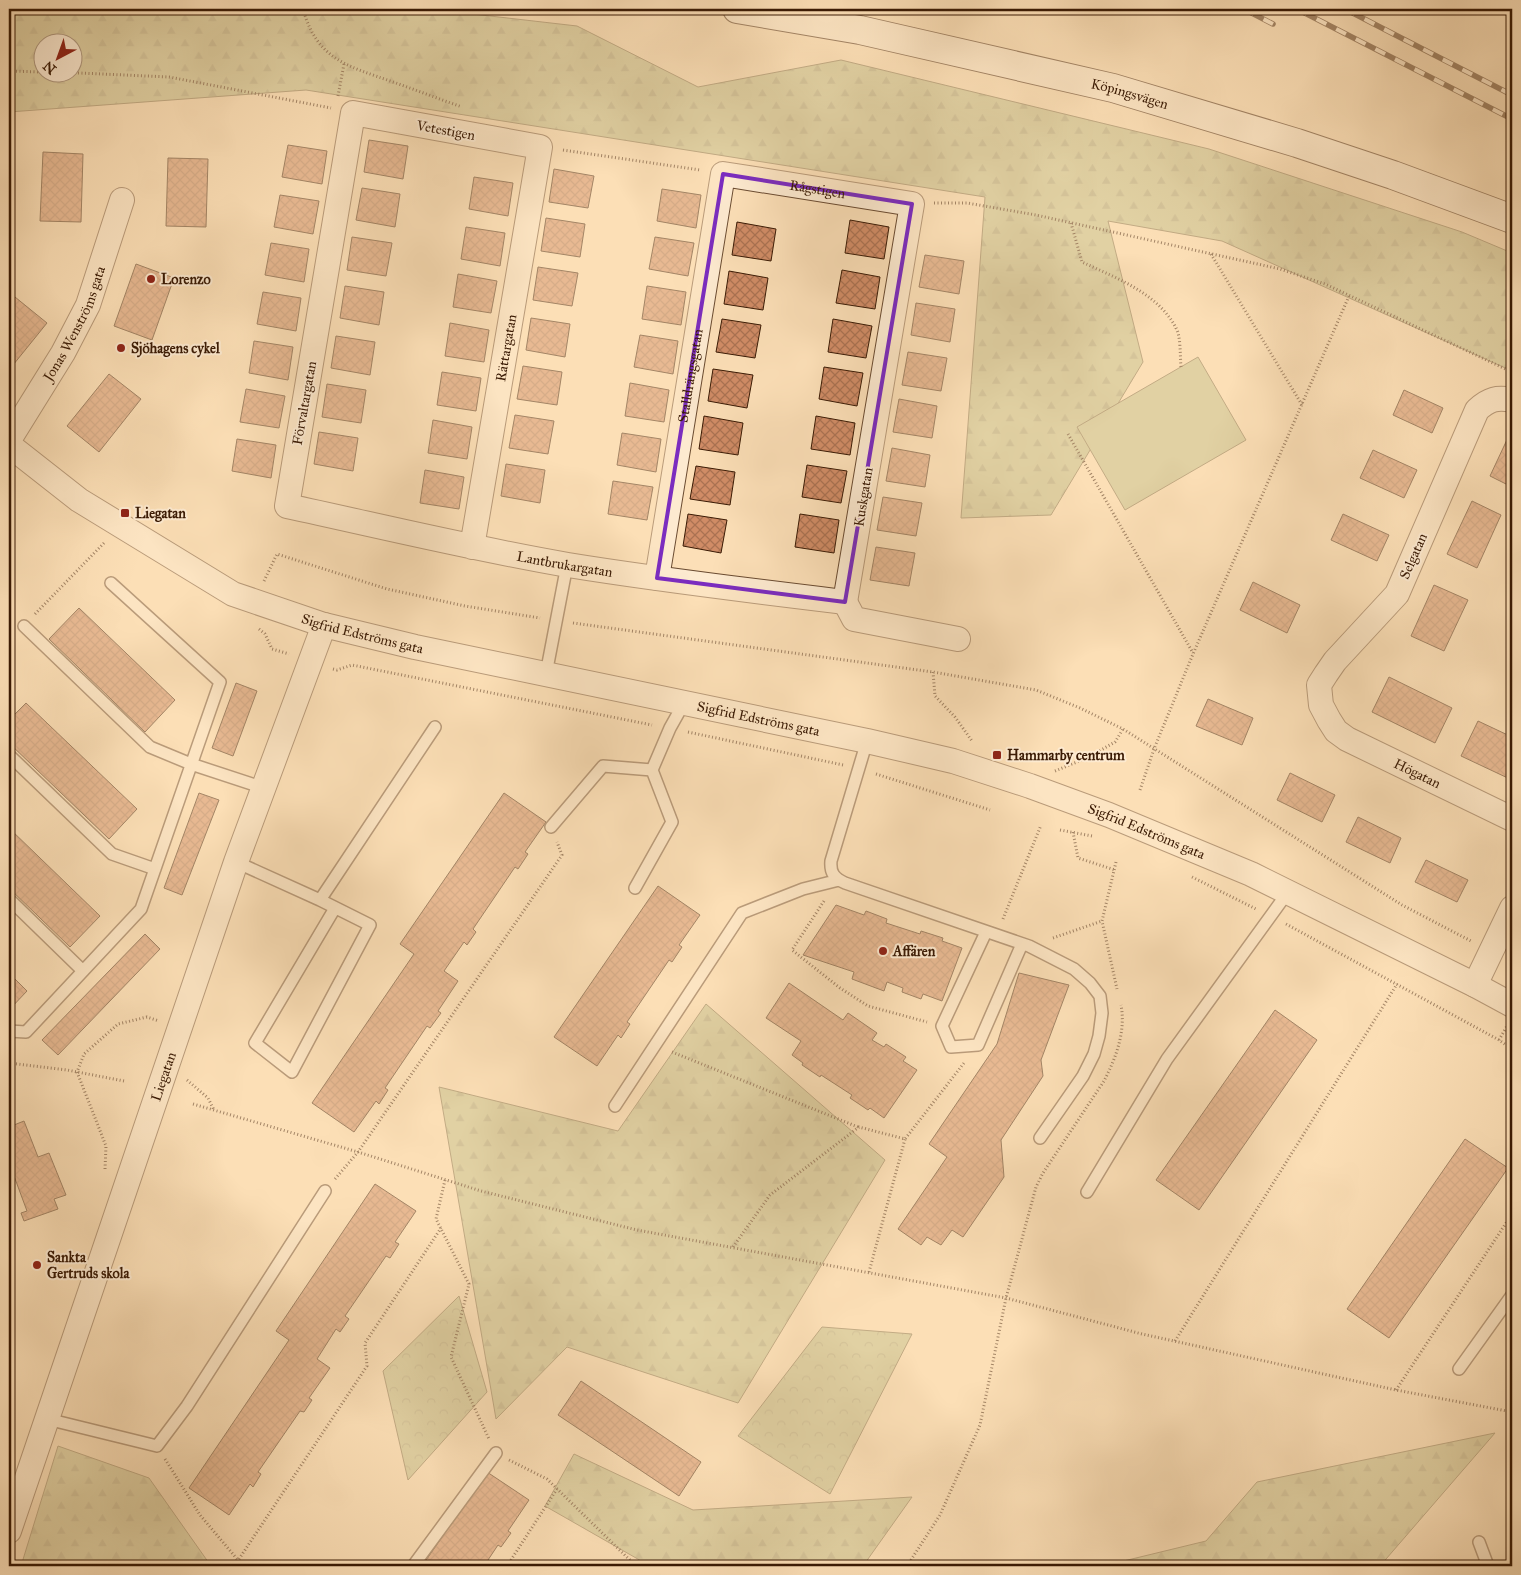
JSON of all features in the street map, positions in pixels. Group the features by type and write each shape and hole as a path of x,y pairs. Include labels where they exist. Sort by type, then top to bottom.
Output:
{"main road":[{"name":"Köpingsvägen","path":"737,9 860,30 1002,61 1113,88 1297,143 1393,175 1512,219"}],"street":[{"name":"Vetestigen","path":"344,111 540,147"},
{"name":"Förvaltargatan","path":"344,111 287,506 472,547"},
{"name":"Rättargatan","path":"472,547 540,147"},
{"name":"Rågstigen","path":"723,174 912,204"},
{"name":"Stalldrängsgatan","path":"656,578 723,174"},
{"name":"Jonas Wenströms gata","path":"9,440 63,353 88,305 122,200"},
{"name":"Kuskgatan","path":"845,602 912,204"},
{"name":"Selgatan","path":"1328,720 1320,705 1319,685 1326,674 1397,594 1477,410 1483,405 1499,398 1512,400"},
{"name":"Sigfrid Edströms gata","path":"9,445 79,500 233,594 324,625 415,647 867,741 953,761 1030,786 1109,815 1251,874 1475,985 1512,1006"},
{"name":"Lantbrukargatan","path":"472,547 567,565 656,578"},
{"path":"656,578 845,602 854,619 958,639"},
{"name":"Liegatan","path":"9,1531 236,862 324,625"},
{"name":"Högatan","path":"1328,720 1336,731 1347,739 1512,819"},
{"path":"1475,985 1512,908"}],"lane":[{"path":"546,674 567,565"},
{"path":"9,1031 26,1032 141,909 220,682 110,583"},
{"path":"24,626 150,747 192,764 264,788"},
{"path":"635,888 672,822 652,770 670,728 684,703"},
{"path":"320,900 435,727"},
{"path":"867,741 830,861 830,870 833,876 838,880 1025,945 1074,969 1090,983 1100,996 1102,1013 1094,1054 1083,1076 1040,1138"},
{"path":"9,755 112,854 155,869"},
{"path":"551,827 602,766 652,770"},
{"path":"236,862 320,900 370,925 292,1072 255,1043 335,908"},
{"path":"615,1106 742,913 803,889 838,880"},
{"path":"1087,1192 1168,1059 1288,892"},
{"path":"9,899 83,971"},
{"path":"991,934 942,1026 951,1047 978,1045 1025,945"},
{"path":"47,1419 157,1446 187,1406 324,1191"},
{"path":"1459,1369 1512,1295"},
{"path":"413,1566 496,1453"},
{"path":"1479,1542 1488,1566"}],"path":[{"path":"303,9 308,25 318,42 344,64 471,110"},
{"path":"82,73 169,77 344,111 344,64"},
{"path":"9,70 32,71"},
{"path":"540,147 723,174"},
{"path":"912,204 967,203 1070,223 1301,275 1512,372"},
{"path":"1070,223 1082,262 1129,284 1158,304 1177,330 1181,367"},
{"path":"1210,254 1302,405"},
{"path":"1140,790 1154,749 1193,654 1349,296"},
{"path":"1068,434 1193,654"},
{"path":"24,626 120,526"},
{"path":"277,554 387,589 465,606 556,621 933,672 1036,690 1080,708 1123,729 1402,905 1492,952"},
{"path":"255,626 265,634 272,649 337,670 352,665 670,728 859,769 990,810"},
{"path":"933,672 935,696 955,718 977,748"},
{"path":"1049,773 1102,751 1115,742 1123,729"},
{"path":"324,1191 358,1152 562,855 556,843 568,808"},
{"path":"991,934 1041,825"},
{"path":"1060,830 1097,837"},
{"path":"1073,832 1078,858 1115,870"},
{"path":"1185,874 1270,916 1500,1040 1512,1049"},
{"path":"838,880 792,950 840,988 868,1006 942,1026"},
{"path":"1025,945 1102,921"},
{"path":"1175,1341 1397,984"},
{"path":"105,1169 106,1146 78,1072 84,1054 118,1024 147,1017 181,1027"},
{"path":"655,1045 859,1127 905,1139"},
{"path":"869,1272 905,1139 978,1045"},
{"path":"9,1063 78,1072 124,1081"},
{"path":"183,1076 208,1098 214,1110"},
{"path":"193,1104 358,1152 481,1191 637,1230 1006,1298 1175,1341 1396,1390 1512,1412"},
{"path":"733,1247 770,1195 859,1127"},
{"path":"445,1180 436,1219 469,1284 451,1357 496,1453 547,1479 636,1566"},
{"path":"1396,1390 1512,1214"},
{"path":"238,1561 367,1366 365,1343 441,1228"},
{"path":"907,1566 940,1515 980,1425 1006,1298"},
{"path":"157,1446 200,1515 243,1566"},
{"path":"507,1566 557,1489"}],"highlighted area":[{"path":"723,174 912,204 845,602 657,578"}],"green space":[{"path":"9,9 429,9 577,26 698,87 841,60 1209,149 1462,232 1512,253 1512,371 1222,241 1108,221 1143,362 1051,515 961,518 985,197 306,90 9,112"},
{"path":"1198,357 1246,440 1125,510 1077,427"},
{"path":"706,1004 885,1160 738,1403 567,1347 496,1419 439,1087 618,1131"},
{"path":"459,1296 487,1392 408,1480 383,1371"},
{"path":"822,1327 912,1334 830,1494 738,1436"},
{"path":"1495,1433 1380,1566 1103,1566 1206,1541 1257,1482"},
{"path":"58,1446 149,1478 211,1566 21,1566"},
{"path":"574,1454 693,1510 912,1497 863,1566 650,1566 545,1506"}],"building":[{"path":"369,140 408,146 403,179 364,172"},
{"path":"288,145 327,151 322,184 282,177"},
{"path":"43,152 83,154 81,222 40,221"},
{"path":"168,158 208,159 206,227 166,226"},
{"path":"554,169 594,176 588,208 549,202"},
{"path":"474,177 513,183 508,216 469,209"},
{"path":"362,188 400,194 395,227 356,220"},
{"path":"662,189 701,195 696,228 657,221"},
{"path":"280,195 319,201 313,234 274,227"},
{"path":"546,218 585,224 580,257 541,251"},
{"path":"850,220 889,227 884,259 845,253"},
{"path":"737,222 776,229 771,261 732,255"},
{"path":"466,227 505,233 500,266 461,259"},
{"path":"352,237 392,243 386,276 347,270"},
{"path":"655,237 694,243 688,276 649,269"},
{"path":"271,243 309,249 304,282 265,275"},
{"path":"925,255 964,261 959,294 919,287"},
{"path":"136,264 174,278 152,340 114,326"},
{"path":"538,267 578,273 572,306 533,300"},
{"path":"842,270 880,277 875,309 836,303"},
{"path":"729,271 768,278 763,310 724,304"},
{"path":"458,274 497,281 491,313 453,307"},
{"path":"345,286 384,292 379,325 340,318"},
{"path":"647,286 686,292 681,325 642,319"},
{"path":"263,292 301,298 296,331 257,324"},
{"path":"15,297 47,323 9,370 9,305"},
{"path":"916,303 955,309 950,342 911,335"},
{"path":"531,318 570,324 565,357 526,350"},
{"path":"722,319 761,325 755,358 716,352"},
{"path":"833,319 872,326 866,358 828,352"},
{"path":"450,323 489,330 484,362 445,356"},
{"path":"640,335 678,341 673,374 634,367"},
{"path":"336,336 375,342 370,375 331,368"},
{"path":"254,341 293,347 288,380 249,373"},
{"path":"908,352 947,358 941,391 902,385"},
{"path":"523,366 562,372 557,405 517,399"},
{"path":"824,367 863,373 857,406 819,399"},
{"path":"713,369 753,375 747,408 708,401"},
{"path":"442,372 481,378 476,411 437,405"},
{"path":"109,374 141,399 99,452 67,426"},
{"path":"630,383 669,390 664,422 625,416"},
{"path":"327,384 366,390 361,423 322,417"},
{"path":"246,389 285,396 279,428 240,422"},
{"path":"1404,390 1443,408 1432,433 1393,415"},
{"path":"899,399 937,406 932,438 893,432"},
{"path":"515,415 554,421 548,454 509,448"},
{"path":"704,416 743,423 738,455 699,449"},
{"path":"816,416 855,423 850,455 811,449"},
{"path":"433,420 472,427 467,459 428,453"},
{"path":"1512,429 1512,487 1490,476"},
{"path":"319,432 358,438 353,471 314,464"},
{"path":"622,433 661,439 656,472 617,465"},
{"path":"237,439 276,445 271,478 232,471"},
{"path":"892,448 930,455 925,487 886,481"},
{"path":"1373,450 1417,470 1404,498 1360,478"},
{"path":"506,464 545,470 540,503 501,496"},
{"path":"807,465 847,471 841,503 802,497"},
{"path":"696,466 735,472 730,505 690,499"},
{"path":"425,470 464,477 459,509 420,503"},
{"path":"613,481 653,487 647,520 608,514"},
{"path":"883,497 922,503 916,536 877,530"},
{"path":"1472,501 1501,515 1477,568 1447,554"},
{"path":"688,514 727,520 721,553 683,546"},
{"path":"800,514 839,520 834,553 795,547"},
{"path":"1343,514 1389,535 1377,561 1331,540"},
{"path":"876,547 915,553 909,586 870,580"},
{"path":"1253,582 1300,605 1287,633 1240,610"},
{"path":"1434,585 1468,600 1444,651 1411,636"},
{"path":"79,608 175,700 145,732 49,639"},
{"path":"1389,677 1452,708 1435,743 1372,712"},
{"path":"236,683 257,691 233,756 212,748"},
{"path":"1208,699 1253,718 1242,745 1196,726"},
{"path":"26,703 137,809 109,839 9,743 9,720"},
{"path":"1478,721 1512,737 1512,780 1461,756"},
{"path":"1290,773 1335,795 1322,822 1277,800"},
{"path":"199,793 219,800 182,895 164,888"},
{"path":"504,793 546,822 525,852 528,854 518,869 515,867 473,929 476,932 467,945 464,942 444,971 458,981 438,1011 441,1013 430,1028 427,1026 385,1088 388,1090 379,1104 376,1101 354,1132 312,1103 414,954 400,944"},
{"path":"1358,817 1401,838 1390,863 1346,842"},
{"path":"9,828 100,916 70,947 9,888"},
{"path":"1426,860 1468,880 1457,902 1415,882"},
{"path":"658,886 700,915 679,945 682,947 672,962 669,960 627,1022 630,1024 621,1038 618,1035 597,1066 554,1037"},
{"name":"Affären","path":"836,905 864,915 866,911 887,919 886,923 920,934 921,931 943,938 942,941 962,948 942,1001 923,994 921,999 902,992 903,988 887,982 884,991 852,979 854,972 803,955"},
{"path":"145,934 160,949 58,1055 42,1040"},
{"path":"9,973 27,991 9,1010"},
{"path":"1019,973 1069,985 1041,1060 1043,1076 1001,1140 1004,1177 963,1237 952,1230 941,1245 927,1237 921,1245 898,1229 947,1157 929,1144 997,1044"},
{"path":"789,983 843,1020 848,1013 877,1033 872,1040 884,1047 886,1044 906,1057 903,1061 917,1070 884,1118 870,1108 868,1110 850,1098 852,1095 802,1065 803,1063 792,1055 801,1041 766,1018"},
{"path":"1275,1010 1317,1040 1199,1210 1156,1180"},
{"path":"24,1121 38,1157 49,1153 66,1195 54,1199 58,1209 24,1221 21,1213 27,1211 14,1176 9,1179 9,1127"},
{"path":"1465,1139 1508,1168 1389,1338 1347,1309"},
{"path":"375,1184 416,1211 395,1242 399,1244 390,1258 386,1256 345,1316 349,1319 340,1332 336,1329 317,1359 330,1368 309,1398 312,1400 304,1412 300,1411 258,1472 261,1474 253,1487 250,1484 229,1515 189,1488 289,1340 276,1331"},
{"path":"581,1381 701,1462 679,1496 558,1415"},
{"path":"487,1472 529,1500 508,1531 511,1533 501,1547 498,1545 484,1566 422,1566"}],"railway":[{"path":"1244,9 1273,24"},
{"path":"1297,9 1512,119"},
{"path":"1345,9 1512,95"}],"place":[{"name":"Lorenzo","path":"151,279"},
{"name":"Sjöhagens cykel","path":"121,348"},
{"name":"Liegatan","path":"125,513"},
{"name":"Hammarby centrum","path":"997,755"},
{"name":"Affären","path":"883,951"},
{"name":"Sankta Gertruds skola","path":"37,1265"}]}
